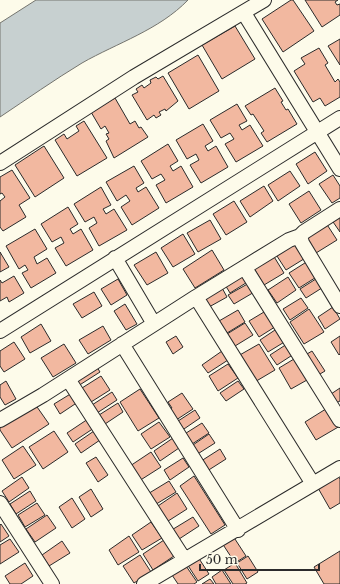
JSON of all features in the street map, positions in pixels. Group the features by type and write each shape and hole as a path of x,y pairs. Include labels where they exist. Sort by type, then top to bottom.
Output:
{"street":[{"path":"0,163 134,78 264,0"},
{"path":"244,13 340,169"},
{"path":"0,331 340,118"},
{"path":"0,420 68,379 196,297 289,240 300,236 340,209"},
{"path":"300,236 302,242 340,306"},
{"path":"115,258 154,324"},
{"path":"245,268 340,420"},
{"path":"196,297 313,484"},
{"path":"122,344 238,530"},
{"path":"68,379 184,560"},
{"path":"144,584 238,530 340,468"},
{"path":"0,503 52,584"}],"shaded area":[{"path":"36,0 188,0 164,20 82,63 0,117 0,23"}],"building":[{"path":"293,0 314,31 283,52 262,19"},
{"path":"305,0 338,0 335,2 337,5 340,4 340,15 322,27"},
{"path":"235,26 255,59 222,79 202,45"},
{"path":"340,39 340,65 328,46"},
{"path":"319,48 328,63 325,65 335,82 338,79 340,82 340,97 325,106 320,98 313,102 294,71 305,64 301,58"},
{"path":"198,55 219,91 189,109 168,73"},
{"path":"163,76 178,101 166,111 165,109 159,112 161,115 156,118 154,115 147,120 132,95 138,92 136,89 142,85 144,88 151,83 150,80 156,77 158,79"},
{"path":"275,88 283,101 281,102 286,110 288,109 297,124 267,142 261,133 264,131 253,114 251,115 245,106"},
{"path":"115,98 130,124 135,121 139,128 141,127 148,137 114,158 106,141 109,139 106,134 109,133 105,126 101,129 91,112"},
{"path":"237,104 247,121 239,125 242,130 250,125 263,146 236,162 225,144 234,139 230,133 221,138 210,120"},
{"path":"84,121 107,158 77,176 55,140 64,134 67,139 79,131 76,126"},
{"path":"203,124 213,141 205,146 208,151 216,146 228,167 201,183 190,165 199,160 196,154 187,159 176,140"},
{"path":"168,144 178,161 170,166 173,171 181,166 193,187 166,203 156,185 165,180 161,174 152,179 141,161"},
{"path":"44,146 64,178 35,197 15,165"},
{"path":"315,152 327,171 308,184 296,164"},
{"path":"134,166 144,183 136,188 138,192 146,187 159,208 132,225 121,207 130,201 126,195 117,201 106,182"},
{"path":"12,170 30,198 19,205 26,217 3,231 0,227 0,201 5,197 2,193 0,194 0,177"},
{"path":"290,171 300,186 278,201 268,185"},
{"path":"333,175 340,186 340,198 332,203 319,184"},
{"path":"264,186 273,201 250,217 240,201"},
{"path":"101,187 111,205 103,209 106,214 114,209 127,230 99,246 89,228 97,223 94,217 85,222 74,204"},
{"path":"309,191 321,210 301,223 289,204"},
{"path":"234,201 247,222 226,235 213,214"},
{"path":"68,207 78,224 70,229 73,234 81,229 93,250 66,266 55,248 64,243 61,237 52,242 41,224"},
{"path":"340,213 340,232 331,219"},
{"path":"210,220 221,239 198,252 187,233"},
{"path":"326,223 337,240 316,253 305,237"},
{"path":"35,229 47,249 34,257 37,264 47,258 56,273 31,288 22,273 28,270 25,265 19,269 6,246"},
{"path":"183,234 195,254 173,267 161,248"},
{"path":"296,240 307,257 286,270 275,253"},
{"path":"212,250 224,270 195,288 183,269"},
{"path":"0,252 9,267 0,272"},
{"path":"156,252 168,273 147,285 134,265"},
{"path":"273,255 284,273 264,285 253,267"},
{"path":"308,261 318,276 299,288 289,273"},
{"path":"243,272 249,281 230,293 224,283"},
{"path":"14,276 24,293 9,302 7,297 0,301 0,280 2,283"},
{"path":"288,277 296,290 277,303 268,290"},
{"path":"319,277 325,286 306,298 300,289"},
{"path":"118,279 127,295 111,305 101,289"},
{"path":"251,282 256,291 234,304 228,295"},
{"path":"221,286 227,297 209,307 203,297"},
{"path":"94,292 102,306 82,318 73,304"},
{"path":"301,298 308,308 290,320 283,309"},
{"path":"125,304 137,324 126,330 114,311"},
{"path":"333,307 340,319 325,329 318,317"},
{"path":"269,309 278,325 259,337 249,321"},
{"path":"309,309 324,332 304,344 290,322"},
{"path":"238,310 245,322 227,333 219,321"},
{"path":"245,323 253,335 235,346 227,334"},
{"path":"41,324 51,341 30,353 21,337"},
{"path":"103,326 111,340 88,354 79,340"},
{"path":"278,328 286,341 268,352 260,340"},
{"path":"176,336 183,347 173,354 166,342"},
{"path":"340,336 340,354 339,355 331,342"},
{"path":"14,342 25,359 4,372 0,366 0,351"},
{"path":"64,344 76,363 53,377 41,358"},
{"path":"259,344 275,370 253,383 238,356"},
{"path":"287,344 294,354 277,365 270,355"},
{"path":"222,351 228,360 208,373 202,365"},
{"path":"312,351 325,371 315,377 302,357"},
{"path":"294,359 307,380 291,389 279,368"},
{"path":"95,364 100,372 78,386 73,378"},
{"path":"228,364 238,378 218,391 209,376"},
{"path":"101,376 110,390 91,402 82,388"},
{"path":"6,381 16,399 5,405 0,397 0,385"},
{"path":"238,381 244,389 226,401 220,393"},
{"path":"340,388 340,401 336,403 331,394"},
{"path":"140,389 159,418 138,431 120,402"},
{"path":"112,392 117,400 97,413 92,405"},
{"path":"72,393 78,402 60,414 54,404"},
{"path":"182,393 193,409 173,422 166,412 172,408 168,402"},
{"path":"118,403 123,412 105,424 99,415"},
{"path":"35,404 49,424 12,448 0,430 0,426"},
{"path":"329,407 340,426 316,440 305,422"},
{"path":"195,410 200,418 181,431 175,423"},
{"path":"88,419 94,428 73,442 67,433"},
{"path":"159,422 170,437 151,449 141,434"},
{"path":"202,423 209,433 189,446 183,435"},
{"path":"54,431 68,452 43,469 29,447"},
{"path":"94,431 100,440 81,453 75,444"},
{"path":"209,434 215,443 196,455 190,447"},
{"path":"173,438 179,448 160,461 154,451"},
{"path":"23,446 36,465 14,479 2,460"},
{"path":"220,449 226,459 204,473 198,463"},
{"path":"151,452 161,467 139,481 130,466"},
{"path":"96,457 108,475 98,482 86,463"},
{"path":"183,458 189,467 170,480 164,470"},
{"path":"194,476 225,525 211,534 180,486"},
{"path":"338,476 340,479 340,503 330,509 318,488"},
{"path":"22,477 29,488 9,502 2,491"},
{"path":"169,481 176,492 153,506 146,495"},
{"path":"91,489 103,509 91,517 79,497"},
{"path":"30,491 36,501 16,514 10,504"},
{"path":"177,493 187,509 165,523 155,508"},
{"path":"72,498 85,519 72,528 59,507"},
{"path":"37,503 45,515 25,527 18,515"},
{"path":"47,515 56,528 35,542 26,529"},
{"path":"193,517 199,526 176,541 170,531"},
{"path":"151,522 162,538 142,550 132,535"},
{"path":"1,524 9,536 0,542 0,525"},
{"path":"129,536 139,552 118,565 109,550"},
{"path":"233,536 246,556 235,563 222,543"},
{"path":"10,539 19,552 0,564 0,545"},
{"path":"164,540 174,556 153,570 143,554"},
{"path":"62,541 70,553 49,566 42,555"},
{"path":"340,551 340,584 324,584 314,567"},
{"path":"140,555 151,572 134,583 123,566"},
{"path":"248,556 258,572 247,579 237,563"},
{"path":"198,557 209,574 198,581 187,564"},
{"path":"25,563 33,576 21,584 10,584 5,576"},
{"path":"184,563 197,582 194,584 178,584 170,572"},
{"path":"235,563 247,583 233,584 224,570"},
{"path":"222,570 231,584 216,584 212,577"},
{"path":"210,579 214,584 202,584"}]}
